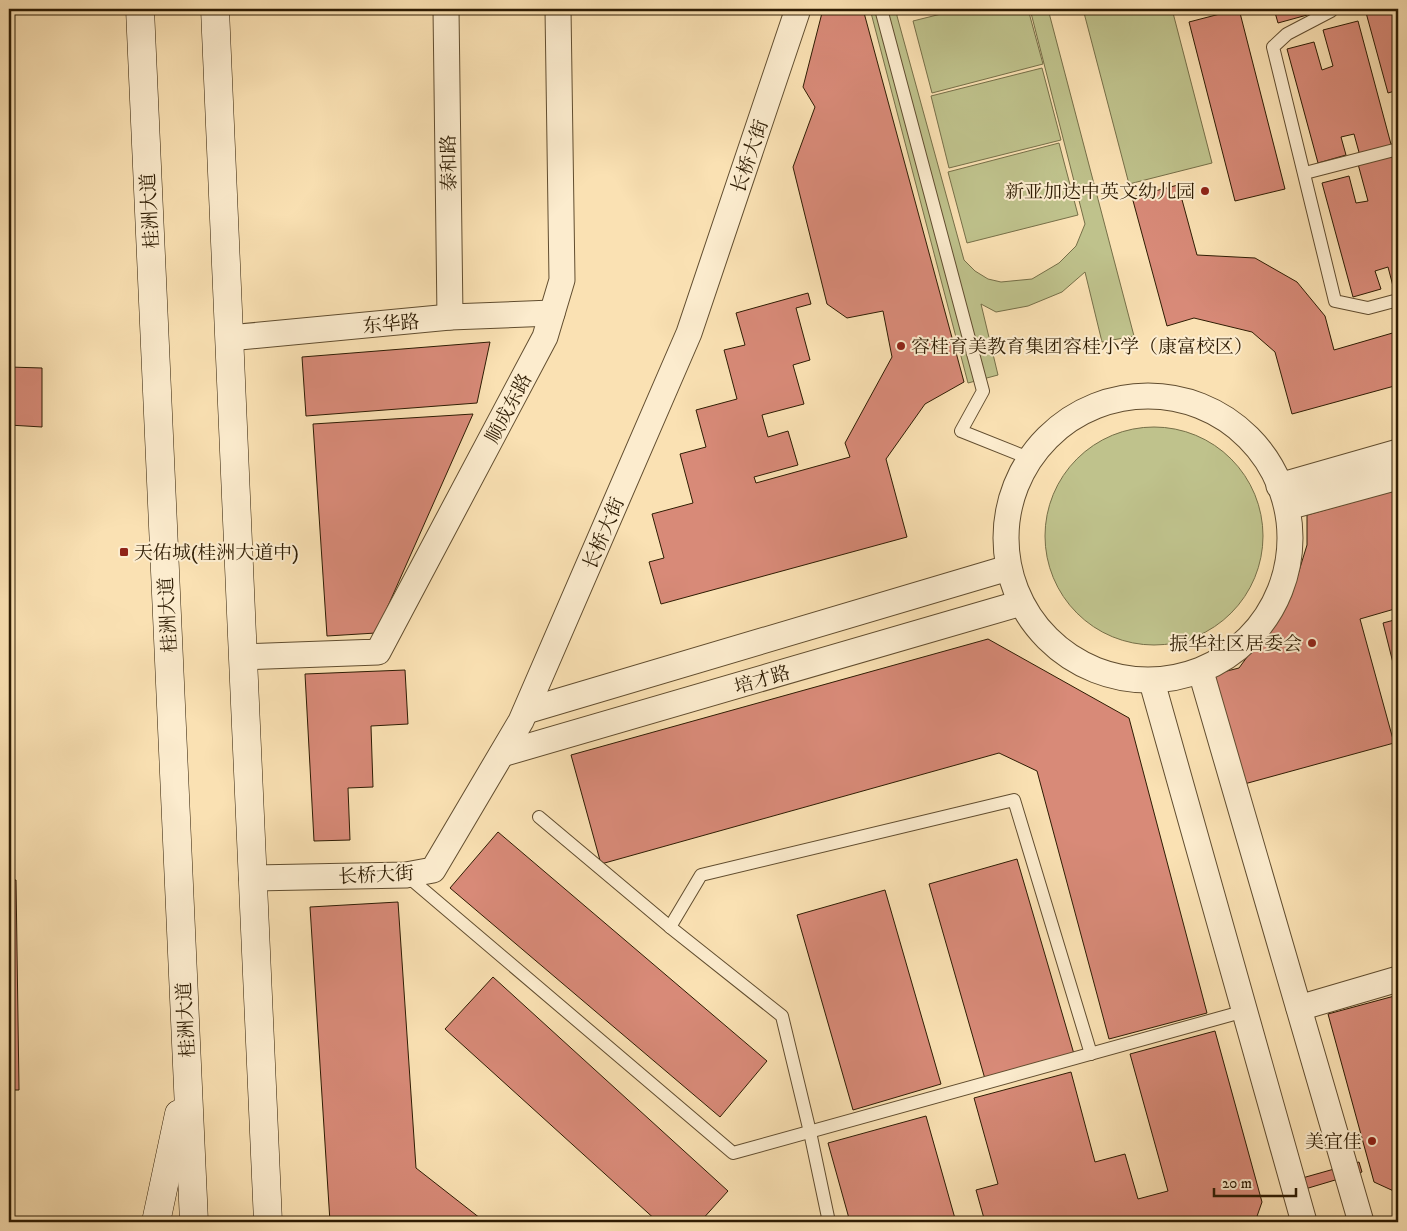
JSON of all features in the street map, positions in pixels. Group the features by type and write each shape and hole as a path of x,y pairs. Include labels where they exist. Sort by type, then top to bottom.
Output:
{"main road":[{"name":"桂洲大道","path":"140,9 194,1222"},
{"path":"215,9 268,1222"},
{"path":"156,1222 182,1100 186,1050"}],"street":[{"name":"泰和路","path":"446,9 450,317"},
{"name":"顺成东路","path":"243,657 378,652 545,337 562,280 558,9"},
{"name":"长桥大街","path":"252,878 406,875 433,870 526,710 689,333 798,9"},
{"name":"东华路","path":"229,338 450,317 552,313"},
{"path":"1142,395 1191,401 1235,425 1269,461 1283,496 1291,547 1283,587 1264,623 1236,652 1201,672 1152,682 1104,675 1060,651 1021,604 1008,568 1006,518 1021,471 1052,432 1093,405 1142,395"},
{"path":"1283,496 1398,452"},
{"path":"1283,496 1398,477"},
{"name":"培才路","path":"526,710 1008,568"},
{"name":"培才路","path":"502,754 1021,604"},
{"path":"1201,672 1361,1222"},
{"path":"1152,682 1304,1222"},
{"path":"1299,1008 1398,979"}],"lane":[{"path":"881,9 983,391 961,431 1031,458"},
{"path":"1331,9 1331,11 1286,34 1273,47 1335,301 1368,308 1398,300"},
{"path":"1305,173 1398,149"},
{"path":"670,927 701,875 1014,800 1091,1054"},
{"path":"539,817 670,927 782,1016 829,1222"},
{"path":"406,875 733,1153 1245,1011"}],"green space":[{"path":"870,9 897,9 897,16 964,260 975,271 988,279 1001,282 1032,279 1059,263 1076,246 1085,224 1030,9 1048,9 1134,336 1102,342 1085,272 1062,292 1028,306 996,312 981,304 998,375 968,383"},
{"path":"961,9 1028,9 1043,64 932,93 913,21"},
{"path":"1083,9 1172,9 1212,163 1129,184"},
{"path":"1042,68 1061,140 949,168 931,96"},
{"path":"1059,143 1078,215 967,243 948,172"},
{"path":"1165,427 1196,435 1215,445 1231,459 1245,475 1255,494 1263,525 1263,547 1255,578 1245,597 1231,613 1215,627 1196,637 1165,645 1143,645 1112,637 1093,627 1063,597 1053,578 1047,557 1045,525 1053,494 1063,475 1093,445 1112,435 1133,429"}],"building":[{"path":"823,9 863,9 964,382 925,404 886,459 907,537 661,604 649,562 664,558 652,514 693,503 680,454 706,447 696,410 737,399 724,350 745,345 736,313 808,293 811,304 796,308 810,360 793,365 804,404 762,415 768,437 788,431 798,465 754,477 756,483 850,457 845,443 892,357 883,311 847,318 827,304 793,167 815,107 803,87"},
{"path":"1239,9 1285,189 1235,201 1189,22"},
{"path":"1274,9 1329,9 1278,23"},
{"path":"1365,9 1398,9 1398,90 1388,93"},
{"path":"1358,21 1392,148 1360,156 1354,134 1341,137 1346,155 1318,163 1287,49 1314,42 1322,70 1333,66 1323,30"},
{"path":"1393,154 1398,175 1398,289 1394,290 1388,267 1375,271 1381,289 1353,297 1322,183 1349,176 1356,203 1368,201 1358,164"},
{"path":"1178,185 1197,255 1255,258 1297,282 1325,316 1334,350 1396,332 1398,341 1398,385 1292,414 1275,352 1252,332 1194,318 1167,326 1132,197"},
{"path":"490,342 477,403 306,416 302,357"},
{"path":"9,367 42,368 42,427 9,425"},
{"path":"473,414 376,633 327,636 313,424"},
{"name":"振华社区居委会","path":"1396,490 1398,498 1398,608 1360,619 1394,743 1237,786 1207,676 1239,668 1291,597 1307,545 1307,515"},
{"path":"1398,619 1398,683 1383,623"},
{"path":"988,639 1129,718 1207,1013 1109,1039 1037,771 999,753 601,864 571,755"},
{"path":"405,670 408,724 371,726 373,787 348,788 350,840 314,841 305,674"},
{"path":"498,832 767,1061 720,1117 450,888"},
{"path":"1017,859 1074,1054 985,1079 929,884"},
{"path":"9,880 16,880 19,1090 9,1090"},
{"path":"885,890 941,1084 853,1110 797,915"},
{"path":"398,902 416,1168 485,1222 330,1222 310,907"},
{"path":"493,977 728,1191 700,1222 658,1222 445,1029"},
{"path":"1398,995 1398,1193 1374,1182 1328,1014"},
{"path":"1215,1031 1262,1202 1255,1222 985,1222 976,1190 998,1184 974,1098 1071,1072 1095,1162 1125,1154 1138,1199 1168,1191 1130,1054"},
{"path":"926,1116 956,1222 850,1222 828,1143"},
{"path":"1359,1162 1362,1172 1285,1195 1281,1184"}],"place":[{"name":"新亚加达中英文幼儿园","path":"1205,191"},
{"name":"容桂育美教育集团容桂小学（康富校区）","path":"901,346"},
{"name":"天佑城(桂洲大道中)","path":"124,552"},
{"name":"振华社区居委会","path":"1312,643"},
{"name":"美宜佳","path":"1372,1141"}]}
